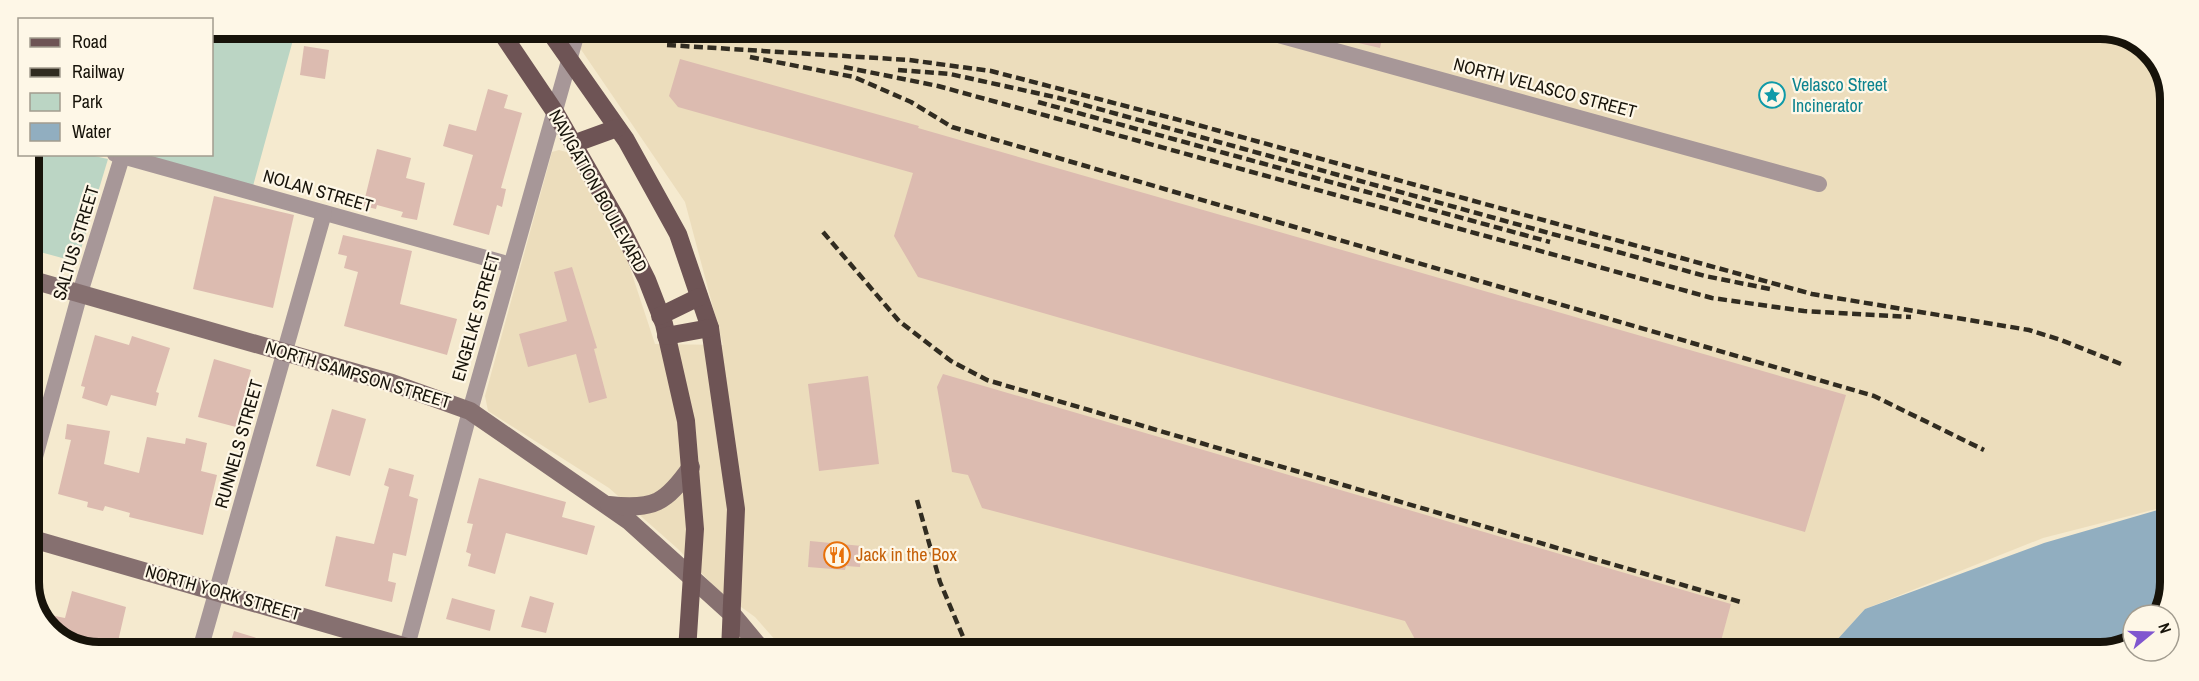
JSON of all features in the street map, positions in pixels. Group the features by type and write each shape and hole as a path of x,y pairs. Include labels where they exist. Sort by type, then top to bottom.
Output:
{"main road":[{"name":"NAVIGATION BOULEVARD","path":"506,39 555,112 628,240 660,316 686,421 691,466 695,529 688,642"},
{"path":"555,39 617,128 678,234 710,328 736,509 731,642"},
{"path":"573,144 617,128"},
{"name":"NORTH SAMPSON STREET","path":"39,282 422,392 470,411 609,505 733,615"},
{"path":"660,316 699,297"},
{"path":"666,336 710,328"},
{"path":"609,505 637,508 658,502 672,492 691,466"},
{"name":"NORTH YORK STREET","path":"39,541 217,591 384,642"},
{"path":"733,615 756,642"}],"street":[{"name":"ENGELKE STREET","path":"412,642 470,411 575,39"},
{"name":"NORTH VELASCO STREET","path":"1293,39 1819,184"},
{"name":"NOLAN STREET","path":"119,156 511,265"},
{"name":"SALTUS STREET","path":"39,443 119,156"},
{"name":"RUNNELS STREET","path":"202,642 324,213"}],"shaded area":[{"path":"574,39 2100,39 2115,41 2133,49 2148,63 2158,84 2160,95 2160,508 2043,538 1865,609 1835,642 777,642 755,617 719,591 678,549 609,488 488,411 485,396 552,152 559,150 570,153 598,200 626,256 655,344 723,345 685,202"}],"green space":[{"path":"213,39 293,39 253,186 145,156 213,156"},
{"path":"39,156 94,156 108,159 77,262 39,252"}],"water":[{"path":"2160,509 2158,597 2156,603 2121,603 2121,638 2119,639 2100,642 1835,642 1865,609 2044,543"}],"building":[{"path":"1341,39 1382,39 1380,48"},
{"path":"304,46 329,50 325,79 300,75"},
{"path":"680,59 1846,395 1805,532 918,277 894,236 913,173 678,107 669,96"},
{"path":"488,89 508,95 504,108 522,113 501,188 506,189 502,207 497,205 489,235 453,225 473,155 443,146 449,124 476,131"},
{"path":"377,149 411,158 406,178 425,183 417,220 401,217 403,212 377,205 376,209 363,206"},
{"path":"214,196 294,215 273,308 193,289"},
{"path":"343,235 412,251 400,304 457,319 447,355 344,326 358,272 344,268 347,256 338,254"},
{"path":"572,267 597,348 594,349 607,398 589,403 576,354 528,367 519,334 567,321 554,272"},
{"path":"95,335 129,345 132,336 170,348 156,392 159,393 156,406 111,395 107,406 82,398 85,387 81,386"},
{"path":"214,359 251,370 236,427 198,417"},
{"path":"943,374 1731,604 1721,642 1417,642 1405,621 982,508 968,475 952,472 937,387"},
{"path":"868,376 879,464 819,471 808,384"},
{"path":"332,409 366,419 350,476 316,466"},
{"path":"67,424 110,431 104,464 139,473 147,437 185,444 186,438 207,443 201,471 217,475 203,535 129,517 130,513 105,506 103,511 87,507 88,502 58,494 71,440 65,439"},
{"path":"389,468 414,475 409,496 418,499 406,556 393,553 388,581 396,583 392,602 325,586 336,536 374,544 389,487 384,485"},
{"path":"479,478 566,502 562,517 595,526 587,555 506,533 495,574 468,566 471,554 466,552 473,524 467,523"},
{"path":"810,541 862,546 860,567 846,566 845,570 808,567"},
{"path":"72,591 126,607 118,642 99,642 76,637 60,627 49,615 65,618"},
{"path":"530,596 554,603 546,633 521,627"},
{"path":"452,598 495,610 490,631 446,619"},
{"path":"234,631 270,642 231,642"}],"railway":[{"path":"667,45 909,60 991,71 1187,122 1812,294 2029,330 2121,364"},
{"path":"750,57 854,77 911,102 952,127 1874,396 1984,450"},
{"path":"844,67 938,86 1712,298 1804,311 1911,317"},
{"path":"898,70 950,74 1059,98 1705,276 1770,289"},
{"path":"1038,102 1550,242"},
{"path":"823,232 899,321 951,361 987,380 1744,603"},
{"path":"917,500 940,582 965,642"}],"place":[{"name":"Velasco Street Incinerator","path":"1772,95"},
{"name":"Jack in the Box","path":"837,555"}]}
